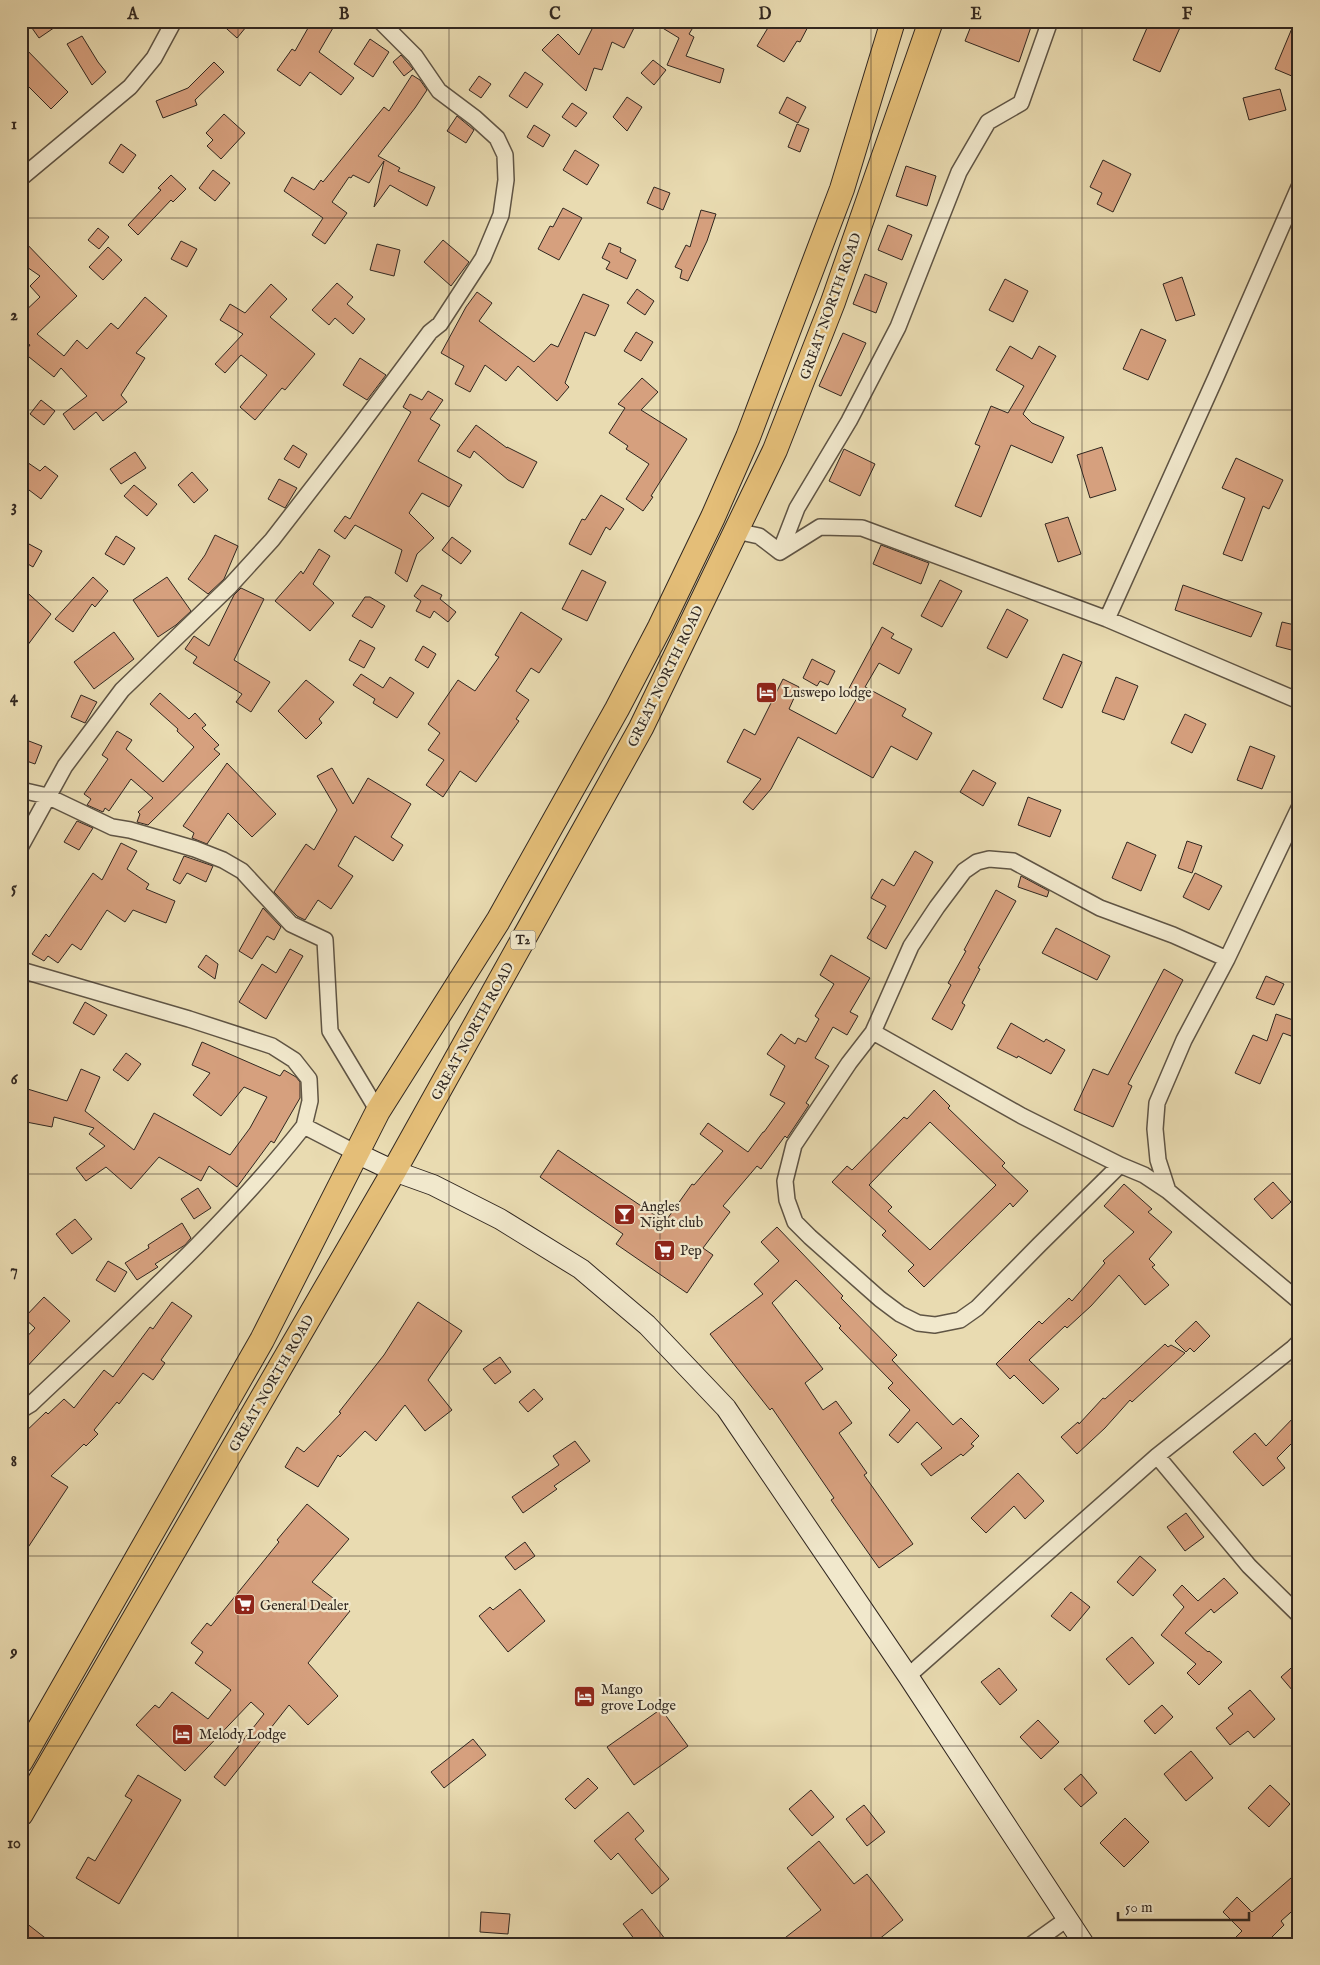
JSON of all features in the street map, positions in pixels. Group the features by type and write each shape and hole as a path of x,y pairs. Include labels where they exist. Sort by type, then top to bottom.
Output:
{"highway":[{"name":"GREAT NORTH ROAD","path":"21,1761 262,1340 378,1111 498,921 638,671 713,517 748,437 842,189 892,21"},
{"name":"GREAT NORTH ROAD","path":"21,1814 394,1171 641,728 775,450 807,372 931,21"}],"main road":[{"path":"356,1153 394,1171 434,1185 500,1219 582,1269 647,1325 726,1408 908,1676 1084,1944"}],"street":[{"path":"21,178 130,87 154,58 174,21"},
{"path":"21,846 65,766 122,690 230,586 272,540 430,332 440,324 483,258 501,215 506,180 505,154 497,138 475,118 439,91 415,56 380,21"},
{"path":"780,552 797,508 849,421 898,327 959,172 988,122 1021,103 1050,21"},
{"path":"1106,619 1216,377 1299,186"},
{"path":"780,552 820,527 862,528 1106,619 1299,701"},
{"path":"736,530 759,536 780,552"},
{"path":"21,790 47,796 112,827 130,830 195,849 223,860 242,871 291,924 325,940 330,1031 378,1111"},
{"path":"1168,1191 1158,1160 1155,1129 1158,1103 1184,1040 1226,959 1299,808"},
{"path":"1120,1165 977,1308 960,1320 935,1325 918,1323 900,1314 880,1299 795,1222 787,1200 785,1181 794,1145 849,1063 873,1032 911,946 964,871 977,862 989,860 1013,861 1100,908 1173,935 1226,959"},
{"path":"21,970 189,1019 272,1046 294,1060 309,1079 310,1101 304,1126 270,1169 194,1250 30,1404 21,1410"},
{"path":"873,1032 1022,1116 1144,1175 1168,1191 1299,1301"},
{"path":"304,1126 356,1153"},
{"path":"908,1676 1157,1456 1299,1342"},
{"path":"1157,1456 1249,1566 1297,1611"},
{"path":"1032,1944 1067,1919"}],"building":[{"path":"27,21 64,21 39,38"},
{"path":"218,21 251,21 237,38"},
{"path":"312,21 337,21 319,52 354,78 341,95 310,72 300,86 277,70 292,49 295,51"},
{"path":"596,21 606,21 616,26 619,21 625,21 635,26 624,48 612,42 602,70 594,68 586,91 542,50 558,34 579,55"},
{"path":"651,21 697,21 689,34 694,37 686,56 724,69 720,83 667,65 679,38"},
{"path":"772,21 811,21 800,42 797,41 784,62 757,46"},
{"path":"973,21 1033,21 1019,62 965,41"},
{"path":"1150,21 1183,21 1160,72 1133,60"},
{"path":"1295,21 1299,21 1299,79 1275,69"},
{"path":"82,36 106,72 92,85 67,44"},
{"path":"370,39 389,52 373,77 354,64"},
{"path":"21,44 68,92 51,109 21,79"},
{"path":"401,55 413,69 404,76 393,62"},
{"path":"653,60 666,70 654,85 641,73"},
{"path":"214,62 224,72 195,100 197,105 163,118 156,101 188,88"},
{"path":"525,72 543,84 527,108 509,96"},
{"path":"412,75 420,80 427,90 378,156 400,168 398,171 435,187 427,206 390,185 374,207 384,161 369,183 353,175 351,178 349,177 332,202 347,213 325,244 312,235 323,218 284,191 292,177 314,190 321,180 323,182 384,107 389,111"},
{"path":"479,76 491,84 481,98 469,90"},
{"path":"1280,89 1286,110 1249,120 1243,98"},
{"path":"627,97 642,107 627,131 613,117"},
{"path":"787,97 806,107 798,123 779,113"},
{"path":"572,103 587,113 576,127 562,117"},
{"path":"224,114 245,133 221,159 207,146 213,140 206,133"},
{"path":"457,116 474,130 466,143 447,131"},
{"path":"797,124 809,129 800,152 788,147"},
{"path":"534,125 550,135 543,147 527,137"},
{"path":"121,144 136,155 123,173 109,163"},
{"path":"575,150 599,165 587,185 563,170"},
{"path":"1103,160 1131,174 1113,212 1097,204 1102,193 1090,187"},
{"path":"906,166 936,176 927,206 896,196"},
{"path":"213,170 230,183 215,201 199,188"},
{"path":"171,175 186,189 173,202 171,200 138,235 128,225 161,190 158,188"},
{"path":"654,187 670,193 663,210 647,203"},
{"path":"563,208 582,218 559,260 538,249 550,226 553,227"},
{"path":"701,210 716,214 707,241 688,281 680,278 682,270 675,267 686,245 690,247"},
{"path":"888,225 912,235 902,260 878,250"},
{"path":"98,228 109,237 99,249 88,240"},
{"path":"21,238 77,296 37,334 64,356 77,340 87,349 111,323 118,329 145,297 167,316 136,353 145,358 121,395 127,402 103,421 96,412 74,430 63,414 87,396 61,368 54,377 24,353 30,345 27,343 21,349 21,315 40,297 30,286 40,276 21,263"},
{"path":"443,240 469,262 451,286 424,262"},
{"path":"181,241 197,249 187,267 171,259"},
{"path":"609,243 621,248 620,252 636,260 627,279 606,269 610,262 602,258"},
{"path":"377,244 400,250 394,276 370,270"},
{"path":"108,247 122,260 103,280 89,267"},
{"path":"865,274 887,283 876,313 853,304"},
{"path":"1182,277 1195,315 1176,321 1163,284"},
{"path":"1005,279 1028,291 1013,322 989,310"},
{"path":"337,283 353,297 347,304 365,319 353,334 335,318 329,325 312,310"},
{"path":"271,284 287,299 270,317 315,354 285,390 282,388 255,420 240,407 267,375 241,355 225,373 215,364 243,334 220,320 230,304 245,313"},
{"path":"637,289 654,301 645,315 627,303"},
{"path":"477,292 492,303 479,321 534,362 551,344 558,347 583,294 609,305 595,336 585,332 565,383 569,387 557,401 518,366 506,381 485,365 470,392 455,384 464,366 441,353 466,307"},
{"path":"1141,329 1166,340 1148,380 1123,369"},
{"path":"636,332 653,342 641,361 624,351"},
{"path":"843,333 866,343 841,396 819,386"},
{"path":"1010,346 1032,359 1039,346 1056,356 1023,414 1032,423 1064,437 1052,463 1011,445 981,517 955,506 980,446 975,444 991,406 1008,413 1024,386 996,370"},
{"path":"360,358 386,375 367,400 343,385"},
{"path":"642,378 658,392 641,410 687,439 643,511 626,499 649,464 626,449 628,446 609,433 625,408 618,404"},
{"path":"428,391 443,400 430,419 440,425 418,461 462,485 449,507 422,493 409,513 434,538 417,554 407,582 395,573 402,550 355,525 345,539 334,531 345,516 350,519 411,412 403,407 410,394 422,400"},
{"path":"41,400 55,411 44,425 30,414"},
{"path":"476,425 507,448 537,462 523,488 508,480 474,451 470,458 457,451"},
{"path":"293,445 307,454 299,468 284,459"},
{"path":"1102,447 1116,490 1090,498 1077,455"},
{"path":"844,449 875,464 860,496 829,481"},
{"path":"135,452 146,468 121,484 110,469"},
{"path":"21,458 40,471 45,466 58,476 41,499 21,484"},
{"path":"1236,458 1283,480 1269,509 1263,506 1242,561 1223,554 1245,498 1222,488"},
{"path":"192,472 208,490 194,503 178,485"},
{"path":"279,479 297,488 285,508 268,499"},
{"path":"134,485 157,504 147,516 124,496"},
{"path":"601,495 624,509 610,530 606,527 591,555 569,544 582,519 585,520"},
{"path":"1068,517 1081,554 1058,562 1045,524"},
{"path":"215,535 238,546 224,579 208,594 188,579 205,555"},
{"path":"116,536 135,548 124,565 105,554"},
{"path":"452,537 471,551 461,564 442,550"},
{"path":"29,544 42,551 33,567 21,560"},
{"path":"881,545 929,563 921,584 873,564"},
{"path":"319,549 330,556 313,584 334,603 310,631 275,601 301,571 303,574"},
{"path":"582,570 606,582 587,621 562,609"},
{"path":"93,577 108,591 95,607 92,604 73,632 55,619"},
{"path":"167,577 191,611 176,625 158,637 133,600"},
{"path":"940,580 962,591 942,627 921,616"},
{"path":"422,585 442,595 440,599 456,612 448,622 434,611 430,618 416,611 421,601 414,596"},
{"path":"1183,585 1262,613 1251,637 1175,610"},
{"path":"21,587 51,614 21,654"},
{"path":"241,588 264,599 234,660 270,682 251,712 236,702 242,694 193,663 197,657 185,649 194,636 209,646 234,595"},
{"path":"365,597 370,597 385,606 372,628 352,616"},
{"path":"1007,609 1028,620 1007,658 987,648"},
{"path":"521,612 562,639 539,673 531,668 516,691 529,700 516,719 519,721 476,782 460,771 443,797 426,785 444,760 428,750 440,733 428,724 458,680 475,691 499,657 495,655"},
{"path":"1282,622 1299,626 1299,652 1276,646"},
{"path":"882,627 894,634 891,638 912,649 899,674 879,663 865,687 906,709 902,716 932,733 917,760 891,746 873,778 798,737 771,789 753,810 743,802 761,779 727,762 744,729 755,735 783,679 799,687 789,709 836,734 857,698 847,692"},
{"path":"114,632 134,659 94,689 74,662"},
{"path":"360,640 375,648 364,668 349,660"},
{"path":"423,646 436,654 428,668 415,660"},
{"path":"1063,654 1082,662 1062,708 1043,699"},
{"path":"812,659 835,671 828,685 820,681 817,686 803,678"},
{"path":"361,674 383,688 390,677 414,693 397,718 373,703 375,699 353,685"},
{"path":"1116,677 1138,686 1124,720 1102,712"},
{"path":"306,680 334,702 319,719 322,723 306,739 278,711"},
{"path":"160,693 189,719 195,713 206,725 202,728 219,745 214,749 220,754 148,825 137,822 140,814 138,812 153,798 131,779 109,811 105,808 103,812 87,805 91,799 84,794 108,759 102,755 117,731 132,740 126,749 163,782 194,747 177,731 178,729 150,704"},
{"path":"81,695 97,702 85,723 71,717"},
{"path":"1185,714 1206,724 1192,753 1171,743"},
{"path":"21,738 42,746 35,764 21,759"},
{"path":"1250,746 1275,756 1262,789 1237,780"},
{"path":"227,763 276,814 252,837 228,813 207,844 192,838 194,833 183,826"},
{"path":"332,768 353,804 368,778 411,804 391,837 403,845 393,861 355,836 338,866 353,876 331,909 318,900 305,920 297,916 274,892 306,844 314,850 337,810 317,776"},
{"path":"973,770 996,783 983,806 960,792"},
{"path":"1028,797 1061,810 1050,837 1018,825"},
{"path":"77,821 93,828 79,850 64,842"},
{"path":"1187,841 1202,846 1192,873 1178,868"},
{"path":"1127,842 1156,855 1141,891 1112,878"},
{"path":"121,843 137,851 127,869 149,884 146,889 175,901 166,923 133,910 125,922 107,910 81,950 72,944 58,963 48,956 44,961 32,954 46,934 49,937 93,873 102,880"},
{"path":"915,851 933,862 886,949 867,938 886,906 871,898 882,879 894,886"},
{"path":"184,856 213,866 206,882 187,873 180,884 173,880"},
{"path":"1195,873 1222,886 1209,910 1183,897"},
{"path":"1021,876 1049,891 1047,897 1018,887"},
{"path":"996,890 1016,901 978,968 980,969 962,1003 965,1005 952,1030 932,1019 951,985 948,983 966,951 964,950"},
{"path":"263,908 281,927 274,940 267,936 252,959 239,951"},
{"path":"1056,928 1110,956 1097,980 1042,953"},
{"path":"290,949 303,956 266,1019 239,1002 262,964 276,973"},
{"path":"206,955 218,964 215,979 198,967"},
{"path":"831,955 870,978 850,1012 858,1016 847,1035 833,1027 815,1058 829,1066 806,1103 809,1105 787,1138 785,1136 761,1169 757,1166 723,1206 730,1212 703,1248 713,1255 687,1293 616,1244 623,1234 540,1177 558,1150 665,1222 692,1184 694,1185 723,1151 700,1134 708,1123 748,1152 785,1103 770,1095 785,1066 767,1054 781,1034 795,1044 798,1038 806,1042 819,1019 815,1016 834,984 820,975"},
{"path":"1164,969 1183,980 1128,1084 1132,1086 1113,1127 1074,1110 1093,1069 1108,1075"},
{"path":"1266,976 1284,984 1274,1005 1256,998"},
{"path":"85,1002 107,1015 94,1035 73,1023"},
{"path":"1276,1014 1296,1021 1291,1036 1283,1033 1260,1084 1235,1073 1253,1035 1267,1041"},
{"path":"1011,1023 1044,1042 1046,1039 1065,1050 1051,1074 1018,1056 1017,1058 997,1048"},
{"path":"202,1042 280,1076 284,1070 296,1077 300,1082 300,1098 274,1143 271,1141 237,1187 209,1166 201,1181 159,1157 131,1189 106,1167 86,1181 76,1168 105,1146 89,1134 94,1128 54,1117 52,1127 21,1121 21,1087 67,1101 81,1069 100,1077 85,1111 134,1150 154,1113 230,1155 250,1128 267,1097 244,1087 221,1116 193,1095 210,1073 192,1065"},
{"path":"126,1053 141,1064 128,1081 113,1070"},
{"path":"934,1090 950,1106 948,1108 1005,1163 1002,1166 1028,1191 1013,1207 1010,1203 924,1287 908,1271 914,1265 882,1235 886,1231 832,1182 847,1166 852,1170 904,1117 907,1119","holes":["930,1122 996,1185 930,1250 888,1211 892,1207 869,1185"]},
{"path":"1273,1182 1291,1202 1272,1219 1254,1199"},
{"path":"1124,1184 1152,1209 1148,1212 1172,1232 1149,1259 1155,1265 1152,1267 1169,1285 1145,1305 1119,1275 1091,1306 1067,1328 1065,1326 1029,1360 1059,1389 1043,1404 1014,1375 1010,1379 996,1364 1039,1321 1042,1324 1069,1298 1072,1301 1105,1263 1103,1261 1134,1232 1104,1206"},
{"path":"198,1188 211,1208 194,1219 181,1199"},
{"path":"75,1219 92,1239 72,1254 56,1234"},
{"path":"182,1223 191,1238 185,1245 155,1264 158,1267 137,1280 125,1263 149,1248 148,1245"},
{"path":"777,1227 843,1296 841,1298 897,1355 892,1360 953,1425 961,1418 979,1436 971,1444 974,1446 963,1456 961,1454 931,1476 921,1464 942,1448 917,1422 898,1443 889,1435 910,1410 888,1388 893,1383 839,1328 841,1326 796,1280 772,1303 823,1369 805,1383 823,1410 836,1401 852,1423 839,1433 867,1473 864,1475 913,1544 879,1568 831,1500 834,1498 772,1408 770,1410 710,1334 763,1294 754,1284 779,1261 761,1242"},
{"path":"108,1261 127,1272 115,1292 96,1280"},
{"path":"44,1297 70,1321 21,1373 21,1343 35,1328 24,1318"},
{"path":"172,1302 192,1316 161,1360 165,1363 153,1380 143,1373 119,1404 117,1402 94,1430 98,1434 86,1446 84,1444 51,1476 68,1487 21,1558 21,1436 46,1412 48,1414 64,1399 74,1408 104,1370 113,1377 150,1327 153,1329"},
{"path":"418,1302 462,1331 428,1380 452,1410 425,1431 405,1405 376,1441 365,1431 340,1457 338,1455 318,1487 285,1467 297,1447 304,1452 341,1413 339,1412 384,1355"},
{"path":"1196,1321 1210,1336 1194,1352 1190,1348 1186,1352 1175,1341"},
{"path":"1165,1344 1168,1347 1171,1345 1185,1353 1132,1402 1130,1400 1105,1428 1077,1454 1061,1437 1078,1422 1079,1424 1103,1398 1105,1399"},
{"path":"500,1357 511,1372 495,1384 483,1369"},
{"path":"534,1389 543,1399 528,1412 519,1402"},
{"path":"1299,1412 1299,1436 1277,1458 1285,1468 1263,1486 1233,1452 1255,1433 1266,1446"},
{"path":"575,1441 590,1461 554,1486 557,1489 523,1513 512,1497 559,1465 553,1456"},
{"path":"1018,1473 1044,1501 1025,1519 1014,1506 986,1533 971,1518"},
{"path":"307,1504 349,1539 312,1582 350,1611 308,1663 338,1696 308,1725 289,1705 225,1786 214,1777 264,1714 251,1702 185,1771 136,1725 155,1705 159,1708 172,1692 208,1719 231,1690 195,1663 203,1652 191,1643 207,1623 211,1626"},
{"path":"1186,1513 1204,1537 1185,1551 1167,1527"},
{"path":"525,1542 535,1556 515,1570 505,1557"},
{"path":"1140,1556 1156,1570 1133,1596 1117,1582"},
{"path":"1224,1578 1238,1593 1214,1613 1211,1609 1185,1633 1222,1662 1199,1685 1187,1673 1196,1664 1161,1635 1184,1607 1173,1595 1182,1585 1198,1601"},
{"path":"520,1589 545,1621 508,1652 479,1616 490,1607 493,1610"},
{"path":"1071,1592 1090,1607 1070,1631 1051,1616"},
{"path":"1132,1637 1154,1663 1129,1685 1106,1659"},
{"path":"1299,1661 1299,1698 1281,1677"},
{"path":"999,1668 1017,1690 1000,1705 981,1682"},
{"path":"1250,1690 1275,1719 1254,1738 1248,1731 1230,1745 1216,1728 1233,1714 1228,1708"},
{"path":"1162,1705 1173,1717 1155,1734 1144,1721"},
{"path":"661,1709 688,1746 634,1785 607,1747"},
{"path":"1038,1720 1059,1742 1041,1759 1020,1737"},
{"path":"473,1739 486,1755 444,1788 431,1772"},
{"path":"1191,1751 1213,1778 1186,1801 1164,1774"},
{"path":"1081,1774 1097,1793 1081,1807 1064,1789"},
{"path":"138,1775 181,1800 119,1904 76,1878 88,1857 95,1861 132,1800 125,1796"},
{"path":"588,1778 598,1788 575,1809 565,1799"},
{"path":"1270,1785 1290,1804 1269,1827 1248,1808"},
{"path":"811,1790 834,1817 812,1836 789,1809"},
{"path":"864,1805 885,1832 867,1846 846,1819"},
{"path":"628,1812 644,1831 635,1839 669,1879 652,1894 618,1853 611,1860 594,1841"},
{"path":"1125,1818 1149,1842 1124,1867 1100,1843"},
{"path":"819,1841 854,1884 867,1874 903,1920 873,1944 777,1944 821,1910 787,1868"},
{"path":"1299,1871 1299,1905 1281,1921 1284,1925 1265,1944 1229,1944 1242,1931 1223,1912 1237,1897 1252,1912"},
{"path":"642,1909 669,1944 638,1944 623,1924"},
{"path":"481,1912 510,1914 508,1934 480,1932"},
{"path":"21,1919 53,1944 21,1944"}],"place":[{"name":"Luswepo lodge","path":"767,692"},
{"name":"Angles Night club","path":"624,1214"},
{"name":"Pep","path":"664,1250"},
{"name":"General Dealer","path":"244,1605"},
{"name":"Mango grove Lodge","path":"585,1697"},
{"name":"Melody Lodge","path":"183,1734"}]}
